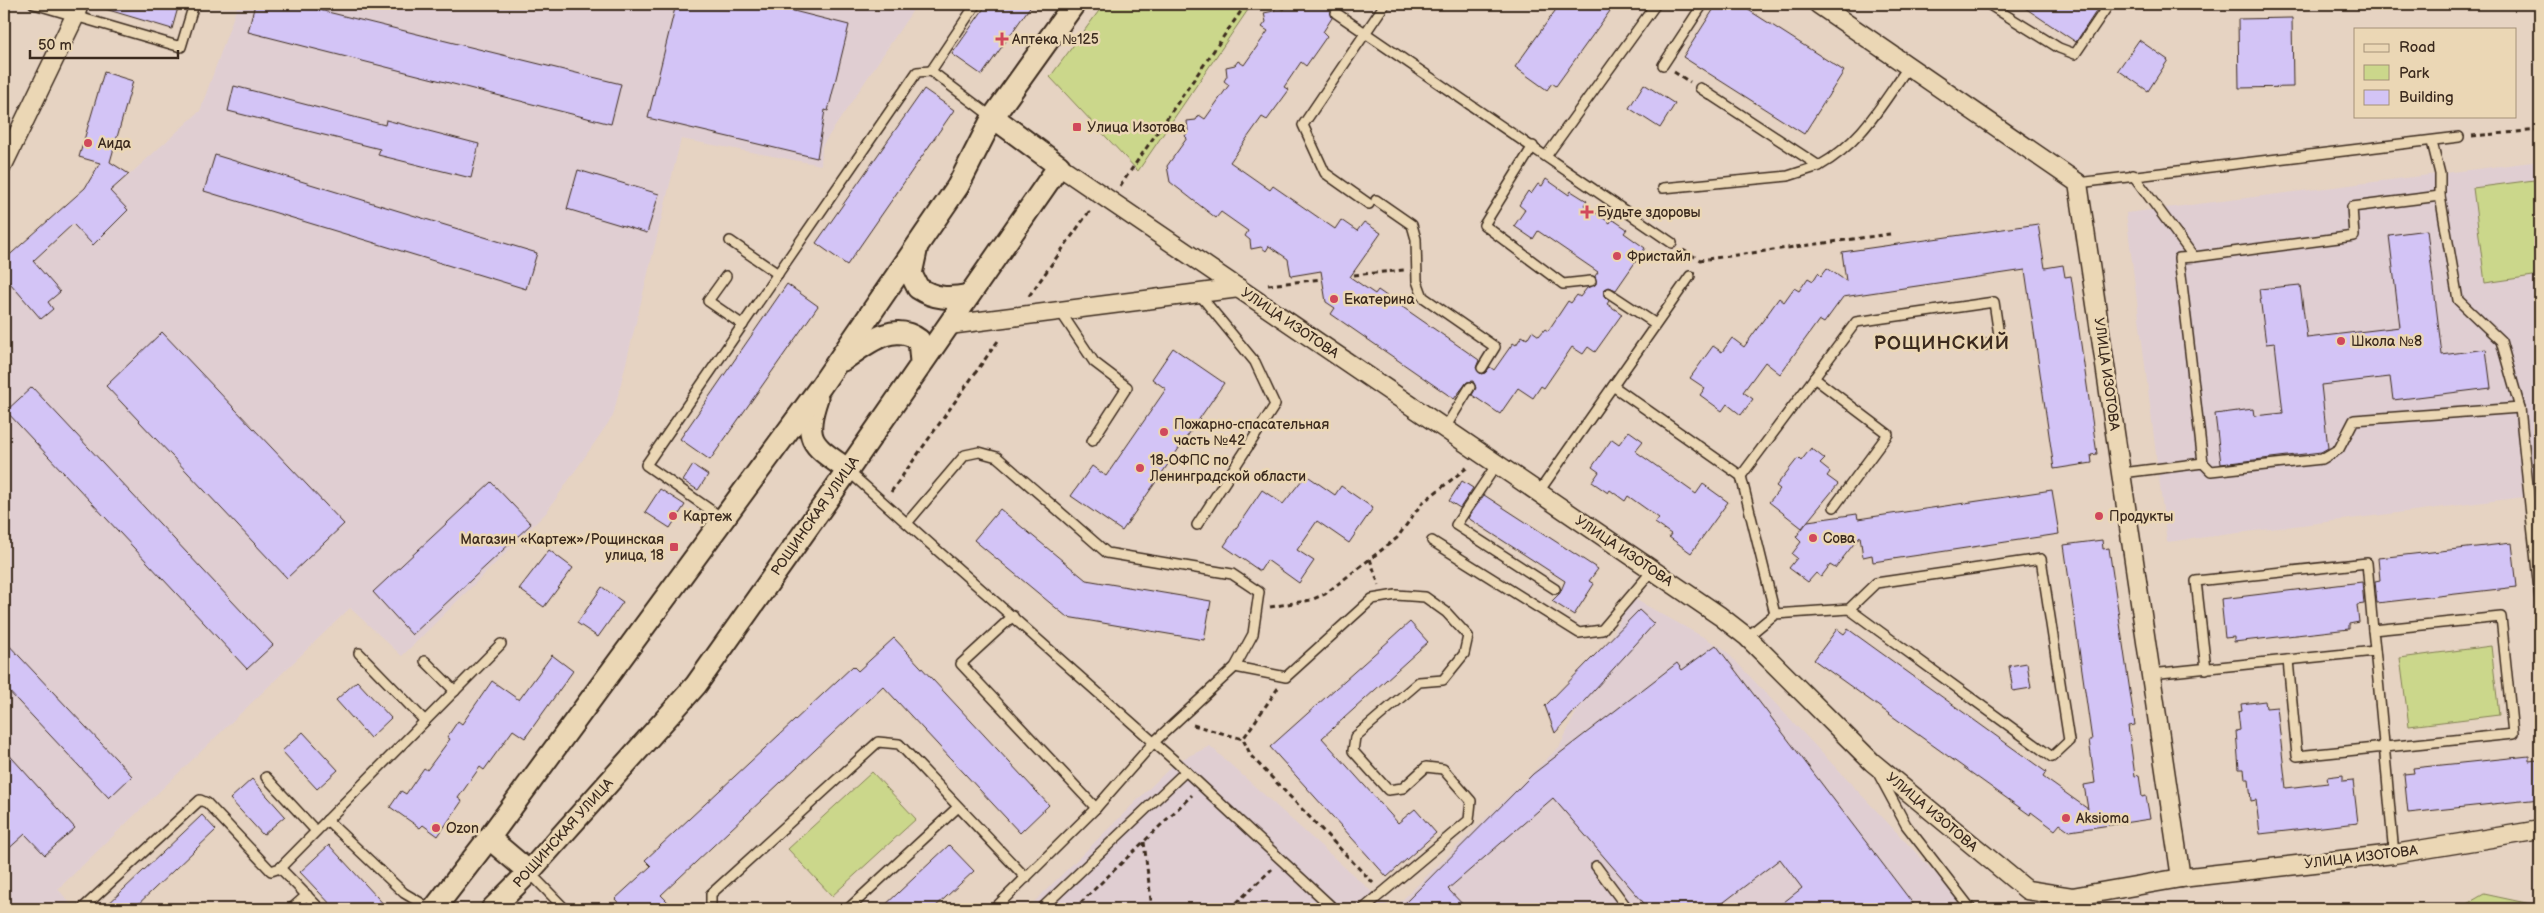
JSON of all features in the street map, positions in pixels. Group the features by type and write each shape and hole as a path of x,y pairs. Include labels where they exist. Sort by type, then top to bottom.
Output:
{"street":[{"path":"433,909 489,838 833,368 958,186 993,117 1074,4"},
{"path":"1818,4 2078,183"},
{"path":"4,163 77,10"},
{"path":"993,117 1059,166"},
{"name":"УЛИЦА ИЗОТОВА","path":"1059,166 1720,616 1747,637 1872,762 2027,890 2072,897 2181,878 2394,854 2540,830"},
{"name":"РОЩИНСКАЯ УЛИЦА","path":"492,909 529,872 696,685 1059,166"},
{"name":"УЛИЦА ИЗОТОВА","path":"2078,183 2181,878"},
{"path":"917,246 911,274 918,288 938,298 968,295"},
{"path":"948,325 1239,288"},
{"path":"833,368 866,344 898,331 911,334 919,340 921,362"},
{"path":"820,386 809,430 817,448 848,470"},
{"path":"489,838 529,872"}],"lane":[{"path":"34,4 77,10 181,47 194,4"},
{"path":"930,70 976,4"},
{"path":"1384,4 1303,125 1325,172 1412,225 1416,239 1417,280 1423,297 1495,347 1482,368"},
{"path":"1547,155 1656,4"},
{"path":"1663,65 1703,4"},
{"path":"1988,4 2059,48 2075,54 2109,4"},
{"path":"1336,13 1547,155 1672,243"},
{"path":"1663,188 1788,176 1819,166 1840,154 1860,134 1909,66"},
{"path":"722,518 646,465 917,72 930,70 993,117"},
{"path":"1700,88 1819,166"},
{"path":"2078,183 2134,175 2432,142 2459,137"},
{"path":"2432,142 2440,174 2440,196 2458,300 2501,341 2520,408 2536,514 2540,599"},
{"path":"1533,146 1484,225 1563,284 1591,281"},
{"path":"2134,175 2194,257"},
{"path":"2440,196 2352,207 2354,236 2178,258 2203,463 2211,471 2322,459 2339,449 2354,420 2520,408"},
{"path":"730,240 778,274"},
{"path":"726,276 708,301 743,325"},
{"path":"1538,493 1690,276"},
{"path":"1608,293 1656,324"},
{"path":"1197,525 1276,404 1255,362 1199,294"},
{"path":"1741,476 1856,322 1994,302 2000,342 1977,346"},
{"path":"1060,311 1094,362 1127,387 1092,441"},
{"path":"1814,378 1888,434 1834,507"},
{"path":"1613,386 1741,476 1775,614"},
{"path":"1445,428 1470,387"},
{"path":"907,523 965,455 979,452 997,457 1107,553 1232,574 1259,592 1253,634 1235,667 1154,742 1096,808 994,909"},
{"path":"1490,459 1456,525 1555,589"},
{"path":"2122,472 2203,463"},
{"path":"848,470 1154,742 1334,909"},
{"path":"1432,541 1579,633 1602,630 1653,570"},
{"path":"1747,637 1775,614 1849,609 2052,757 2069,741 2041,559 1876,583 1849,609"},
{"path":"2206,669 2196,581 2367,562 2394,854"},
{"path":"1235,667 1286,677 1372,599 1396,595 1425,597 1446,612 1468,636 1464,654 1443,680 1419,682 1356,737 1353,752 1388,790 1402,788 1426,767 1443,769 1471,801 1469,820 1387,891 1363,909"},
{"path":"1013,616 961,664 1096,808"},
{"path":"2288,660 2297,756 2513,734 2501,617 2373,630"},
{"path":"84,907 200,800 207,803 271,871 280,868 501,644"},
{"path":"2152,674 2375,651"},
{"path":"359,653 425,721"},
{"path":"425,661 455,691"},
{"path":"711,909 711,894 878,742 899,744 1026,878"},
{"path":"1872,762 1906,825 1971,909"},
{"path":"1041,909 1186,772"},
{"path":"266,777 316,831"},
{"path":"848,909 958,807"},
{"path":"327,820 404,893 433,909"},
{"path":"1596,866 1628,909"},
{"path":"280,868 320,909"},
{"path":"529,872 565,909"},
{"path":"292,909 307,895"}],"path":[{"path":"884,502 1015,316 1106,198 1246,4"},
{"path":"1663,65 1700,88"},
{"path":"2459,137 2540,130"},
{"path":"1672,243 1700,260 1890,234"},
{"path":"1354,275 1417,268"},
{"path":"1239,288 1322,279"},
{"path":"1257,609 1311,600 1325,594 1397,538 1422,503 1490,459"},
{"path":"1370,559 1378,580"},
{"path":"1244,739 1286,677"},
{"path":"1178,721 1244,739"},
{"path":"1244,739 1251,756 1372,882 1387,891"},
{"path":"1074,909 1202,786"},
{"path":"1144,841 1152,909"},
{"path":"1230,909 1281,860"}],"shaded area":[{"path":"238,4 917,4 822,146 821,165 681,139 613,416 546,513 402,656 350,608 58,889 75,909 4,909 4,288 200,111"},
{"name":"Школа №8","path":"2540,161 2540,495 2167,542 2126,213"},
{"path":"1631,597 1723,648 1969,909 1393,909 1560,746"},
{"path":"1210,746 1391,909 1027,909 1176,762"}],"green space":[{"path":"1104,4 1252,4 1138,171 1050,77"},
{"path":"2534,180 2540,227 2540,275 2485,283 2473,188"},
{"path":"2491,646 2499,715 2409,726 2400,658"},
{"path":"872,772 916,819 832,896 788,849"},
{"path":"2484,894 2540,906 2540,909 2458,909"}],"building":[{"path":"103,4 179,4 172,29 102,8"},
{"path":"255,4 295,4 621,84 611,124 248,32"},
{"path":"676,4 766,4 849,25 828,111 825,110 817,158 648,118"},
{"path":"987,4 1032,4 982,75 952,54"},
{"path":"1287,4 1342,4 1340,8 1334,7 1331,10 1332,18 1323,32 1327,36 1306,66 1301,62 1284,87 1289,90 1267,120 1262,117 1230,162 1270,190 1273,186 1335,229 1341,220 1357,231 1364,222 1381,233 1350,277 1375,294 1378,290 1479,360 1476,368 1481,374 1485,373 1490,367 1494,370 1513,343 1516,345 1522,336 1527,339 1532,331 1539,336 1545,329 1548,331 1568,301 1571,303 1577,295 1580,297 1587,288 1596,284 1595,276 1598,272 1538,231 1533,239 1514,226 1525,210 1519,205 1528,191 1531,194 1538,184 1542,186 1546,179 1569,195 1571,191 1587,201 1584,205 1610,223 1612,219 1627,229 1624,233 1645,248 1616,290 1609,287 1604,290 1604,296 1609,301 1607,304 1622,314 1595,352 1588,347 1583,354 1572,347 1544,388 1541,386 1533,398 1518,388 1500,414 1472,395 1476,388 1473,381 1467,382 1454,399 1331,314 1335,308 1326,302 1321,271 1291,276 1288,259 1269,246 1266,251 1261,247 1251,249 1250,240 1245,236 1248,231 1221,212 1216,218 1170,182 1167,166 1187,138 1185,136 1188,131 1187,121 1196,120 1199,115 1205,119 1229,85 1224,81 1227,76 1226,67 1235,65 1238,61 1244,65 1268,31 1262,27 1266,22 1264,13 1274,11 1277,6 1283,10"},
{"path":"1560,4 1615,4 1556,86 1552,83 1547,90 1515,67"},
{"path":"1717,4 1739,4 1844,71 1804,134 1683,57"},
{"path":"2019,4 2088,4 2097,10 2076,42"},
{"path":"2292,18 2293,87 2239,88 2238,19"},
{"path":"2139,40 2168,60 2148,91 2118,70"},
{"path":"104,72 133,81 110,162 129,174 110,191 128,210 93,245 73,224 33,261 60,292 48,302 53,309 41,319 4,276 4,260 85,188 100,163 79,157"},
{"path":"1644,84 1675,104 1660,128 1629,108"},
{"path":"234,86 385,125 386,120 479,144 471,178 378,155 380,149 228,111"},
{"path":"924,89 954,110 847,265 816,243"},
{"path":"215,155 537,253 526,289 204,191"},
{"path":"578,170 659,194 647,233 567,209"},
{"path":"2038,224 2045,268 2063,265 2065,277 2071,276 2097,454 2091,455 2092,463 2054,469 2025,270 1843,297 1824,323 1819,320 1780,374 1765,362 1743,392 1753,399 1741,415 1727,404 1722,411 1700,395 1705,388 1690,378 1713,346 1722,352 1732,338 1744,347 1779,298 1784,302 1794,288 1799,291 1808,278 1813,281 1818,273 1821,276 1827,268 1846,281 1842,252"},
{"path":"2427,230 2442,355 2486,349 2491,388 2393,400 2390,377 2321,385 2328,448 2321,452 2221,464 2215,414 2253,409 2254,416 2283,413 2275,343 2266,344 2259,289 2300,285 2307,338 2400,327 2389,235"},
{"path":"787,284 818,306 710,460 680,439"},
{"path":"162,332 344,524 287,578 106,386"},
{"name":"Пожарно-спасательная часть №42","path":"1173,348 1224,383 1122,531 1071,496 1092,466 1106,476 1166,389 1152,379"},
{"path":"32,387 273,645 247,669 6,411"},
{"path":"1629,431 1643,441 1635,451 1696,494 1703,484 1728,502 1691,553 1669,537 1671,534 1655,523 1659,518 1628,496 1625,501 1610,490 1608,493 1592,482 1599,472 1592,467 1612,439 1619,444"},
{"path":"1811,448 1825,459 1820,464 1830,472 1827,476 1838,484 1802,528 1769,502 1780,489 1776,486 1798,458 1801,461"},
{"path":"693,465 708,475 698,490 683,481"},
{"path":"1306,475 1335,495 1341,486 1373,508 1349,543 1317,521 1297,550 1314,561 1299,583 1267,560 1260,571 1224,546 1262,490 1283,504"},
{"path":"1462,481 1473,488 1460,508 1449,501"},
{"path":"491,482 531,524 412,635 373,592"},
{"path":"660,489 685,505 670,528 645,512"},
{"path":"2052,490 2059,534 1873,562 1872,555 1863,557 1860,536 1835,568 1830,565 1821,577 1816,573 1808,582 1789,568 1797,558 1792,554 1801,542 1796,537 1808,521 1857,514 1858,519"},
{"path":"1484,495 1598,569 1589,581 1594,584 1574,615 1552,601 1560,593 1565,581 1468,518"},
{"path":"1000,509 1086,580 1211,601 1204,640 1067,617 974,540"},
{"path":"2102,540 2103,549 2109,548 2135,725 2128,726 2135,776 2139,775 2142,797 2146,796 2150,819 2070,831 2060,824 2055,830 2031,812 2030,815 1814,660 1837,629 1844,634 1848,629 2046,772 2043,777 2088,809 2084,785 2095,783 2089,740 2092,740 2064,545"},
{"path":"2512,543 2517,587 2377,603 2375,581 2380,580 2378,558"},
{"path":"549,550 573,568 544,607 519,589"},
{"path":"2362,582 2364,604 2357,605 2359,622 2349,624 2349,629 2234,642 2234,637 2225,638 2221,599"},
{"path":"602,587 623,602 598,637 577,623"},
{"path":"1639,610 1654,624 1555,733 1545,706"},
{"path":"1410,622 1428,642 1322,738 1398,823 1415,809 1436,833 1387,877 1270,747"},
{"path":"894,638 1049,805 1020,833 883,686 661,895 675,909 624,909 615,899 651,866 645,860 853,666 858,671"},
{"path":"4,640 132,776 109,798 4,686"},
{"path":"1716,645 1917,909 1775,909 1802,888 1780,859 1715,909 1649,909 1553,798 1448,889 1467,909 1399,909 1533,774 1677,663 1682,670"},
{"path":"552,655 573,671 525,738 513,730 484,770 480,767 458,798 462,801 438,836 423,825 420,828 390,807 401,791 406,794 424,768 427,770 450,739 447,737 458,721 462,724 492,681 519,700"},
{"path":"2027,663 2031,688 2013,691 2009,666"},
{"path":"357,681 391,718 370,738 336,700"},
{"path":"2265,701 2266,708 2277,707 2286,788 2328,783 2327,777 2343,775 2343,781 2353,780 2358,823 2260,834 2256,800 2251,801 2249,779 2245,779 2244,769 2239,769 2236,731 2240,730 2238,712 2242,711 2241,704"},
{"path":"303,732 338,770 317,789 282,751"},
{"path":"4,749 75,828 45,855 25,834 4,853"},
{"path":"2529,756 2529,761 2538,760 2540,799 2408,813 2404,774 2414,773 2413,768"},
{"path":"252,779 285,816 263,835 230,799"},
{"path":"202,815 216,830 133,909 103,909"},
{"path":"329,845 388,909 335,909 300,872"},
{"path":"949,845 974,871 933,909 881,909"}],"place":[{"name":"Аптека №125","path":"1002,39"},
{"name":"Улица Изотова","path":"1077,127"},
{"name":"Аида","path":"88,143"},
{"name":"Будьте здоровы","path":"1587,212"},
{"name":"Фристайл","path":"1617,256"},
{"name":"Екатерина","path":"1334,299"},
{"name":"Школа №8","path":"2341,341"},
{"name":"Пожарно-спасательная часть №42","path":"1164,432"},
{"name":"18-ОФПС по Ленинградской области","path":"1140,468"},
{"name":"Картеж","path":"673,516"},
{"name":"Продукты","path":"2099,516"},
{"name":"Сова","path":"1813,538"},
{"name":"Магазин «Картеж»/Рощинская улица, 18","path":"674,547"},
{"name":"Aksioma","path":"2066,818"},
{"name":"Ozon","path":"436,828"}],"district":[{"name":"РОЩИНСКИЙ","path":"1942,343"}]}
